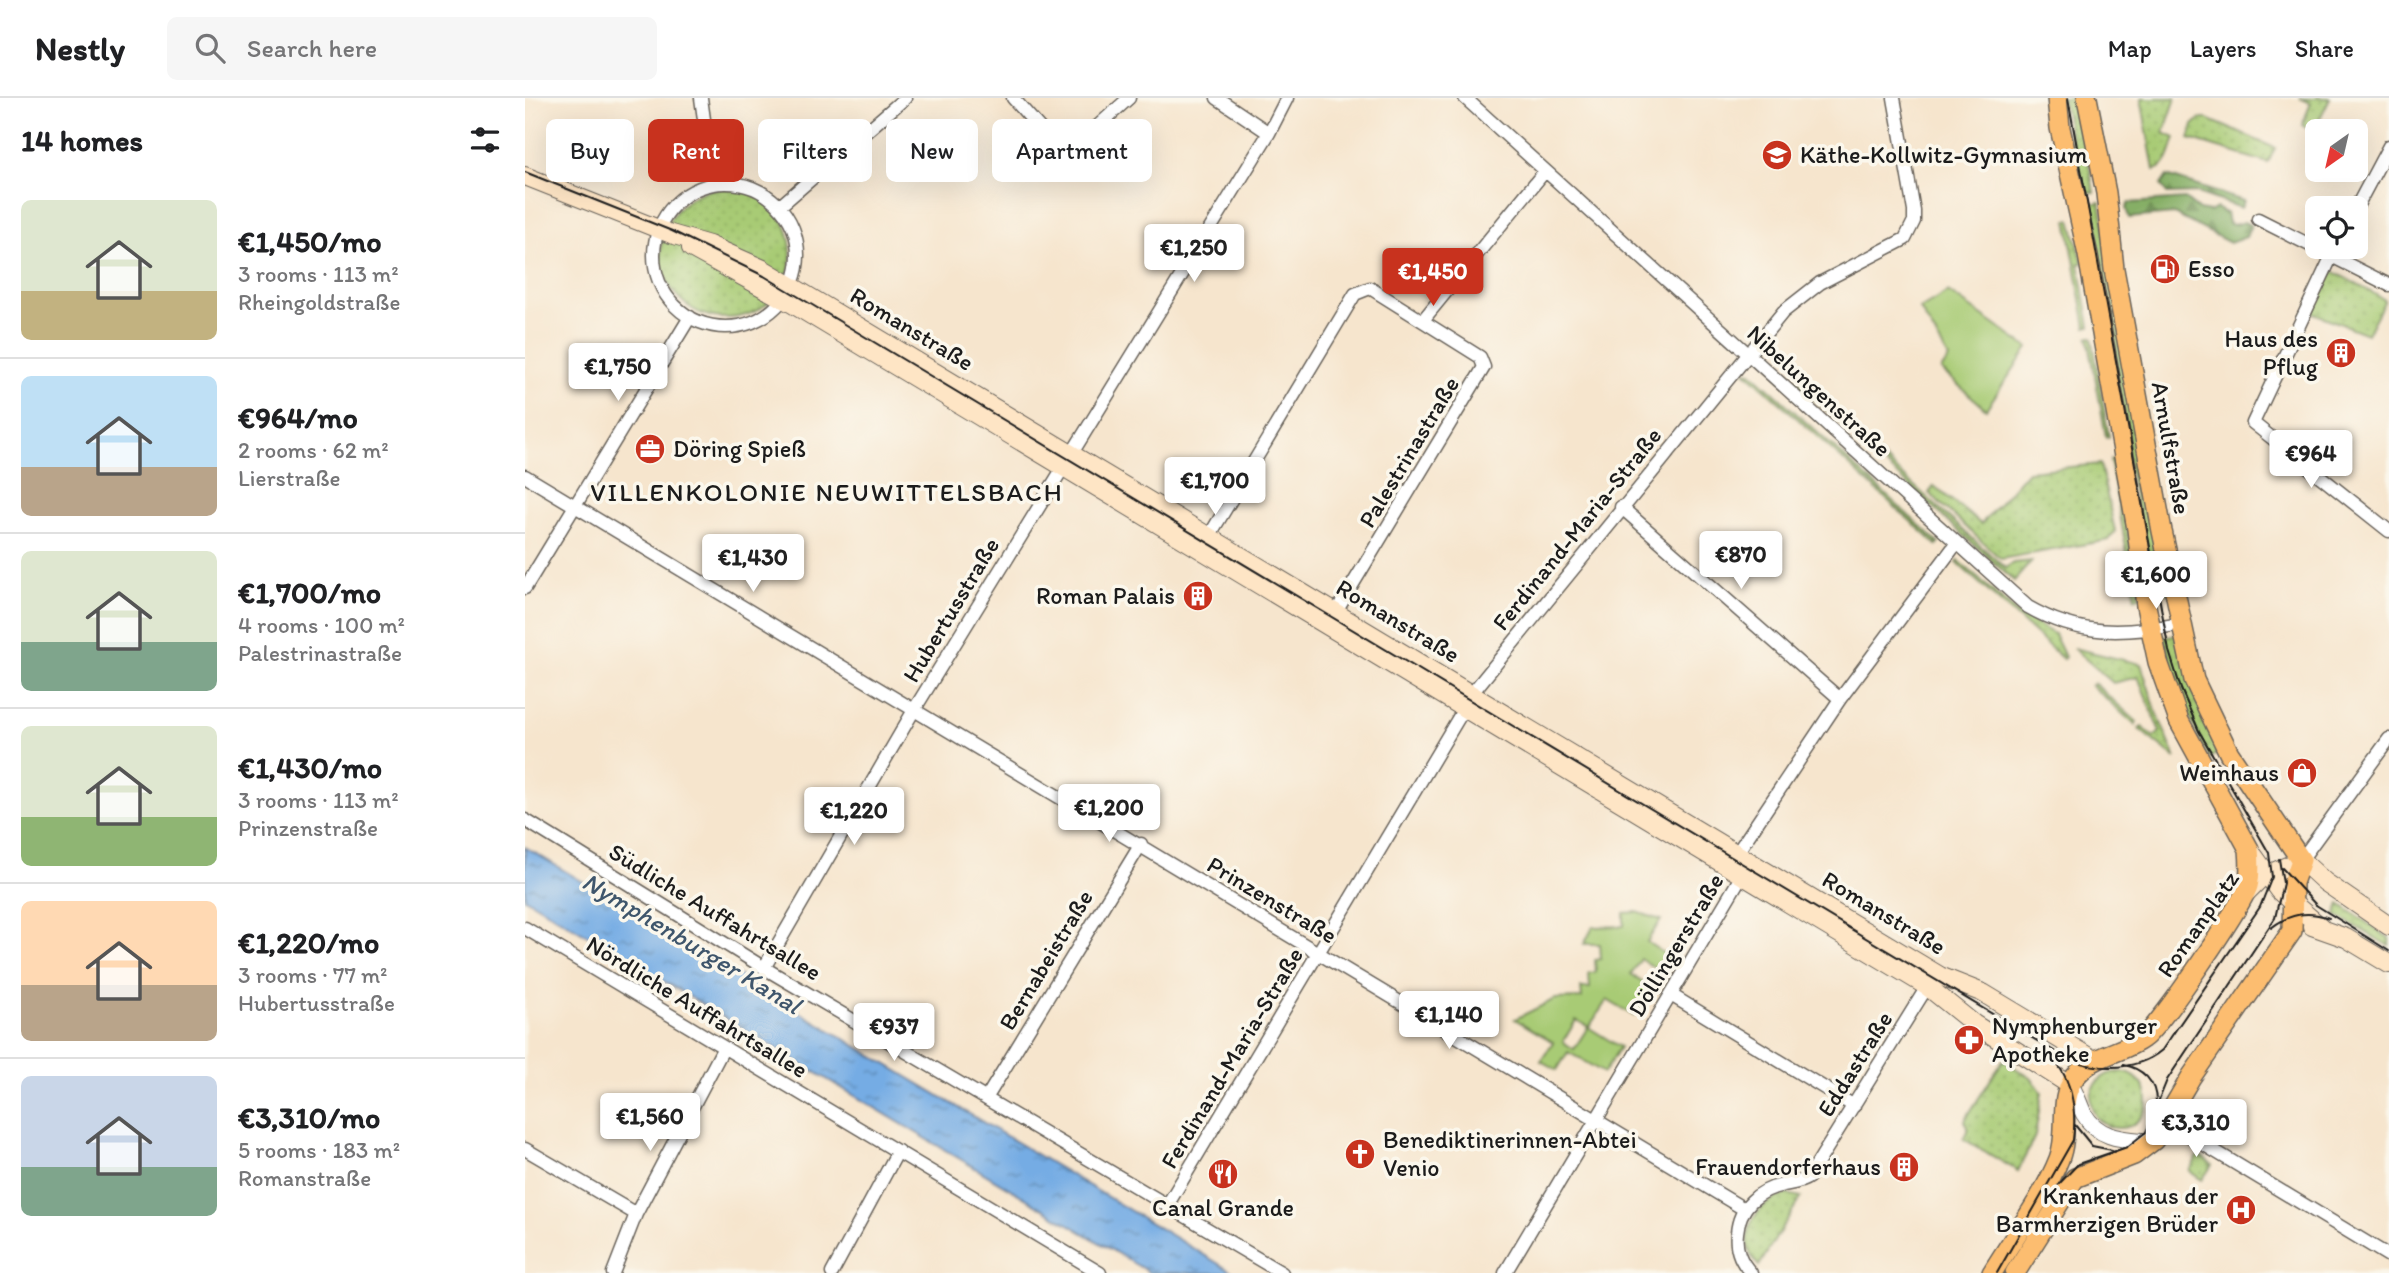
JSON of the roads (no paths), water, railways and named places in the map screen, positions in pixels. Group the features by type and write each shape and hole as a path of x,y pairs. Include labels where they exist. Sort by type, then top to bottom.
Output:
{"main road":[{"name":"Arnulfstraße","path":"2057,98 2060,128 2088,255 2158,662 2179,721 2249,849 2294,904 2322,928"},
{"name":"Arnulfstraße","path":"2087,98 2106,193 2114,269 2141,416 2181,624 2195,680 2215,730 2250,788 2301,860"},
{"name":"Romanstraße","path":"525,176 664,231 692,250 788,292 1468,701 1737,853 1932,980 1974,1024 2070,1085"},
{"name":"Romanstraße","path":"1468,701 1742,875 1932,980 1983,993 2095,1060"},
{"path":"2243,897 2248,884 2249,849"},
{"name":"Romanplatz","path":"2070,1085 2095,1060 2130,1047 2151,1033 2243,897 2267,874 2281,871 2301,860"},
{"path":"2015,1273 2071,1182 2081,1174 2134,1154 2152,1142 2201,1063 2292,930 2293,883 2301,860 2325,882 2389,926"},
{"path":"2292,930 2312,926 2322,928 2346,938 2389,964"},
{"path":"1992,1273 2059,1161 2070,1085"}],"street":[{"path":"701,98 713,183"},
{"path":"780,206 905,98"},
{"path":"1013,98 1058,149 1064,152 1070,151 1129,98"},
{"path":"1217,98 1269,133"},
{"name":"Hubertusstraße","path":"764,968 914,710 1269,133 1287,98"},
{"name":"Nibelungenstraße","path":"1465,98 2010,593 2043,616 2102,632 2181,624"},
{"name":"Ferdinand-Maria-Straße","path":"1168,1204 1320,954 1468,701 1621,508 1783,312 1855,263 1897,245 1910,230 1914,211 1894,98"},
{"path":"2362,196 2389,146"},
{"path":"1423,320 1545,171"},
{"path":"713,183 749,186 766,194 780,206 788,217 797,242 797,268 788,292 766,315 742,326 715,326 690,317 670,301 657,279 653,253 676,202 693,190 713,183"},
{"path":"2258,219 2305,239"},
{"path":"2330,259 2253,424 2389,531"},
{"path":"2347,259 2389,285"},
{"name":"Palestrinastraße","path":"1205,543 1355,294 1370,288 1423,320 1481,356 1484,370 1332,620"},
{"path":"525,588 690,317"},
{"name":"Prinzenstraße","path":"525,476 1744,1209"},
{"path":"1621,508 1840,699"},
{"name":"Döllingerstraße","path":"1505,1273 1742,875 1737,853 1840,699 1956,544"},
{"path":"2301,860 2389,739"},
{"name":"Südliche Auffahrtsallee","path":"525,820 764,968 1282,1273"},
{"name":"Bernabeistraße","path":"987,1097 1141,844"},
{"name":"Nördliche Auffahrtsallee","path":"525,928 1100,1273"},
{"name":"Eddastraße","path":"1744,1209 1754,1198 1772,1188 1804,1182 1809,1177 1932,980"},
{"path":"1671,995 1854,1106"},
{"path":"613,1273 636,1214 723,1049"},
{"path":"2070,1085 2086,1117 2097,1130 2112,1137 2152,1142"},
{"path":"2165,1121 2389,1256"},
{"path":"525,1149 636,1214"},
{"path":"832,1273 898,1151"},
{"path":"1744,1209 1737,1243 1742,1262 1751,1273"}],"water":[{"name":"Nymphenburger Kanal","path":"525,847 1234,1273 1150,1273 525,898"}],"tram line":[{"path":"525,172 672,231 764,276 2059,1054 2084,1064 2111,1067 2139,1063 2162,1050 2260,907 2272,877 2269,853 2199,731 2181,689 2169,651 2068,98"},
{"path":"2059,1184 2078,1164 2127,1147 2146,1132 2167,1080 2275,918 2283,883 2279,859"},
{"path":"2282,868 2316,905 2389,951"},
{"path":"2271,928 2285,919 2299,915 2313,914 2329,918"},
{"path":"1997,1273 2073,1140 2071,1093 2062,1071 2046,1054"},
{"path":"2123,1065 2137,1069 2147,1077 2154,1088 2156,1102"},
{"path":"2075,1125 2092,1146 2112,1150"}],"place":[{"name":"Käthe-Kollwitz-Gymnasium","path":"1777,155"},
{"name":"Esso","path":"2165,269"},
{"name":"Haus des Pflug","path":"2341,353"},
{"name":"Döring Spieß","path":"650,449"},
{"name":"Roman Palais","path":"1198,596"},
{"name":"Weinhaus","path":"2302,773"},
{"name":"Nymphenburger Apotheke","path":"1969,1040"},
{"name":"Benediktinerinnen-Abtei Venio","path":"1360,1154"},
{"name":"Frauendorferhaus","path":"1904,1167"},
{"name":"Canal Grande","path":"1223,1174"},
{"name":"Krankenhaus der Barmherzigen Brüder","path":"2241,1210"}],"district":[{"name":"VILLENKOLONIE NEUWITTELSBACH","path":"827,492"}]}
